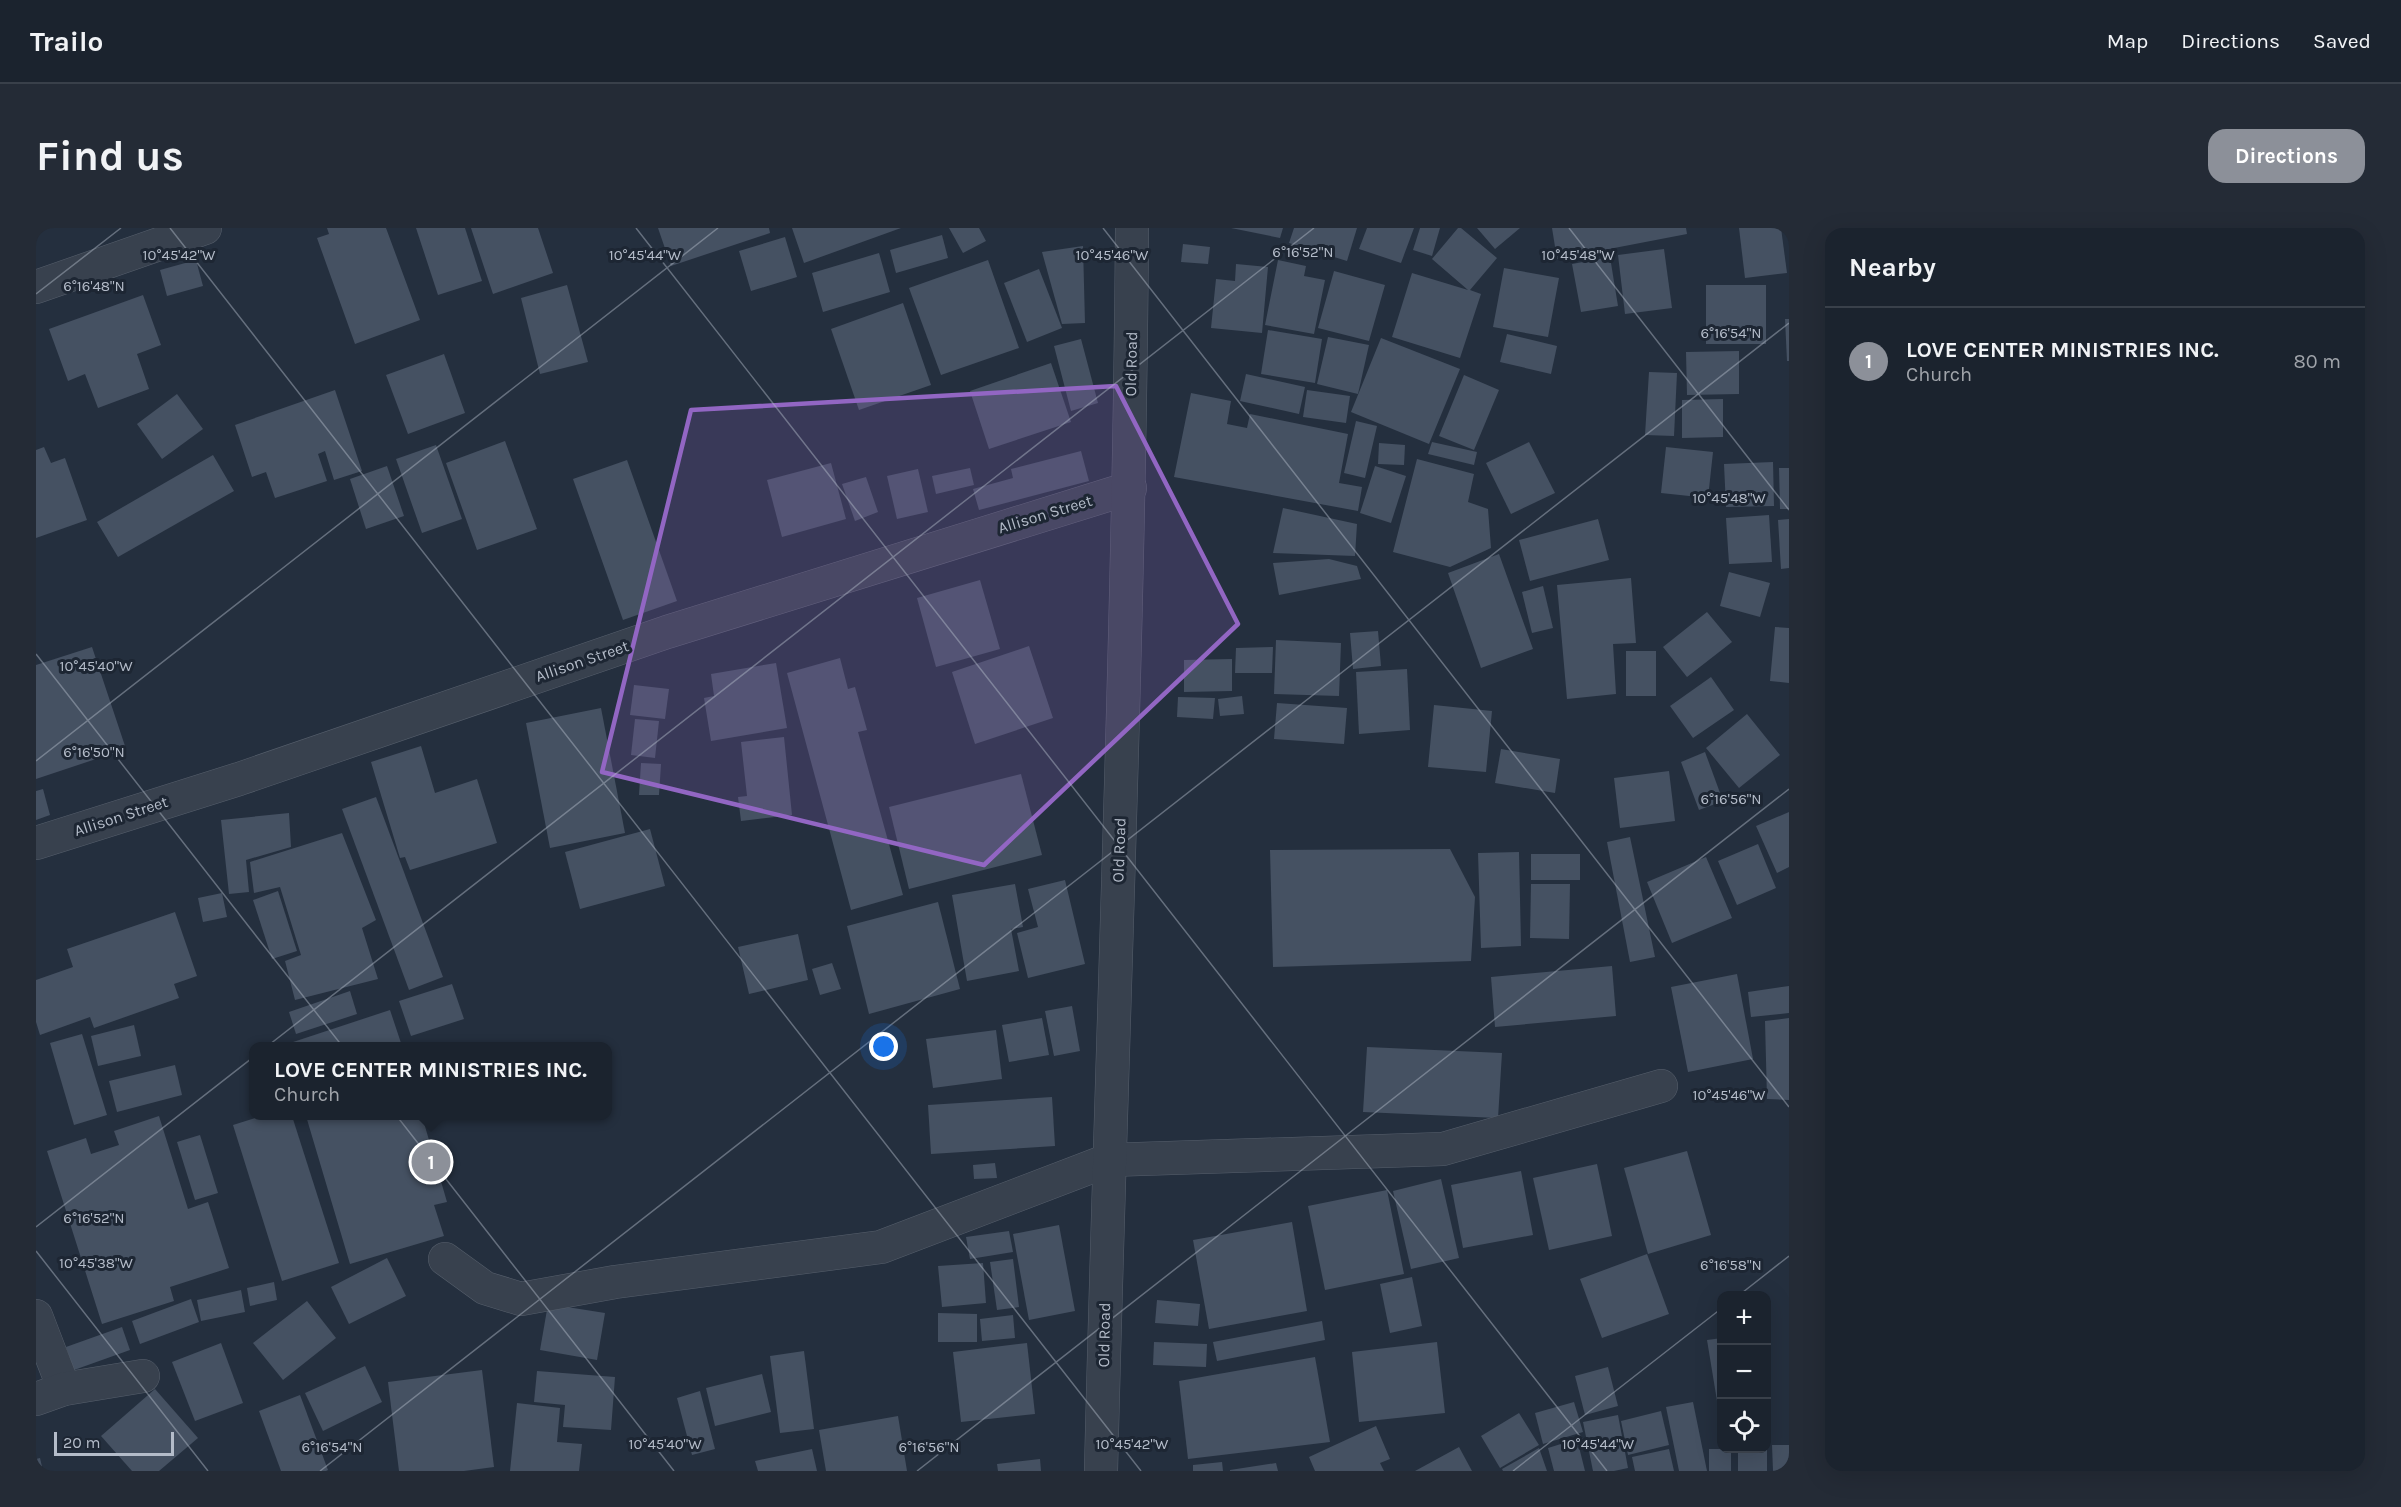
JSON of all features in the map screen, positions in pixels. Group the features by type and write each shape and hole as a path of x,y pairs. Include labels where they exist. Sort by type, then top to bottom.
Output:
{"street":[{"path":"38,281 205,228"},
{"name":"Old Road","path":"1101,1471 1130,488 1132,228"},
{"name":"Allison Street","path":"36,843 250,775 667,632 1130,488"},
{"path":"445,1259 485,1288 521,1299 615,1282 881,1247 1109,1160 1443,1149 1661,1086"},
{"path":"36,1316 50,1394 143,1376"}],"highlighted area":[{"path":"1116,386 1238,624 984,865 602,772 691,410"}],"building":[{"path":"327,228 386,228 420,320 355,344 317,238 329,234"},
{"path":"416,228 465,228 482,281 438,295"},
{"path":"471,228 538,228 553,273 493,294"},
{"path":"658,228 769,228 770,233 671,266"},
{"path":"792,228 901,228 804,263"},
{"path":"949,228 979,228 986,241 963,253"},
{"path":"1231,228 1283,228 1280,238"},
{"path":"1294,228 1357,228 1347,261 1289,243"},
{"path":"1367,228 1414,228 1401,263 1359,249"},
{"path":"1420,228 1440,228 1432,256 1413,250"},
{"path":"1458,228 1461,228 1497,258 1470,290 1481,294 1460,358 1392,337 1412,273 1468,290 1432,259"},
{"path":"1477,228 1520,228 1495,249"},
{"path":"1552,228 1686,228 1687,234 1557,259"},
{"path":"1739,228 1781,228 1787,273 1745,278"},
{"path":"942,235 948,258 896,273 890,250"},
{"path":"785,237 797,277 751,291 739,251"},
{"path":"1183,244 1210,247 1208,264 1181,262"},
{"path":"1083,246 1085,323 1062,324 1042,252"},
{"path":"1664,249 1672,308 1625,314 1618,255"},
{"path":"879,253 890,292 823,312 812,273"},
{"path":"1610,257 1618,306 1581,312 1572,264"},
{"path":"196,260 203,286 167,296 160,270"},
{"path":"988,260 1019,348 941,375 909,288"},
{"path":"1278,260 1306,266 1304,276 1325,280 1314,334 1265,325"},
{"path":"1236,264 1268,267 1262,333 1211,328 1216,279 1235,281"},
{"path":"1504,268 1559,278 1548,337 1493,327"},
{"path":"1039,269 1062,328 1027,342 1004,283"},
{"path":"1334,271 1385,285 1369,341 1318,328"},
{"path":"567,285 588,362 540,374 521,298"},
{"path":"1706,285 1766,285 1766,344 1706,344"},
{"path":"143,295 161,345 137,354 149,389 98,408 85,374 68,381 49,329"},
{"path":"903,303 931,385 859,410 831,329"},
{"path":"1785,319 1789,319 1789,361 1787,361"},
{"path":"1268,330 1322,339 1315,383 1261,374"},
{"path":"1507,334 1557,346 1551,374 1500,362"},
{"path":"1328,337 1369,345 1358,394 1317,384"},
{"path":"1381,338 1460,369 1429,444 1351,412"},
{"path":"1081,339 1098,403 1071,411 1054,346"},
{"path":"1739,351 1739,394 1687,395 1686,352"},
{"path":"444,354 465,413 408,434 386,375"},
{"path":"1051,363 1071,422 989,449 970,391"},
{"path":"1649,372 1677,373 1674,436 1645,435"},
{"path":"1246,374 1305,387 1299,414 1240,401"},
{"path":"1464,375 1499,390 1474,450 1439,436"},
{"path":"335,390 362,471 334,480 325,451 318,454 327,481 275,498 266,472 252,477 235,425"},
{"path":"1307,390 1350,396 1346,423 1303,417"},
{"path":"1191,393 1231,401 1227,424 1247,428 1250,414 1348,434 1339,483 1362,487 1358,511 1174,477"},
{"path":"177,394 203,429 162,459 137,424"},
{"path":"1723,399 1723,437 1682,438 1682,400"},
{"path":"1356,421 1377,426 1365,478 1344,473"},
{"path":"505,441 537,529 477,550 446,463"},
{"path":"1432,442 1477,452 1474,465 1428,454"},
{"path":"1529,442 1555,493 1511,514 1486,463"},
{"path":"1379,443 1405,445 1404,465 1378,464"},
{"path":"436,445 462,519 422,533 396,459"},
{"path":"44,447 51,463 65,458 87,520 36,538 36,450"},
{"path":"1666,447 1713,452 1708,498 1661,493"},
{"path":"1081,451 1089,481 979,510 973,489 1013,478 1011,469"},
{"path":"213,455 234,491 118,557 97,522"},
{"path":"1417,459 1474,474 1468,502 1488,509 1491,548 1450,567 1393,552"},
{"path":"627,460 677,601 623,620 573,479"},
{"path":"1773,462 1774,506 1726,507 1724,464"},
{"path":"831,463 846,519 782,537 767,480"},
{"path":"387,466 404,516 366,529 350,479"},
{"path":"1375,466 1406,476 1391,523 1360,513"},
{"path":"970,468 974,485 936,494 932,476"},
{"path":"1779,468 1789,468 1789,509 1780,509"},
{"path":"918,469 928,512 897,519 887,476"},
{"path":"866,477 878,512 855,521 842,484"},
{"path":"1283,508 1357,524 1355,556 1273,553"},
{"path":"1769,515 1772,562 1729,564 1726,518"},
{"path":"1598,519 1609,560 1530,581 1519,540"},
{"path":"1789,519 1789,568 1781,569 1778,520"},
{"path":"1499,554 1533,649 1481,668 1448,573"},
{"path":"1329,559 1357,566 1361,579 1279,595 1273,563"},
{"path":"1729,572 1770,583 1760,617 1720,606"},
{"path":"1631,578 1636,643 1613,644 1616,694 1567,699 1557,585"},
{"path":"980,580 1000,649 936,667 917,598"},
{"path":"1543,586 1553,628 1532,633 1522,592"},
{"path":"1707,612 1732,642 1687,677 1663,647"},
{"path":"1775,627 1789,628 1789,683 1770,681"},
{"path":"1378,631 1381,666 1353,669 1350,633"},
{"path":"1276,640 1341,643 1339,696 1274,694"},
{"path":"1029,646 1053,718 975,744 952,672"},
{"path":"92,647 126,749 36,779 36,665"},
{"path":"1273,647 1272,673 1235,673 1236,648"},
{"path":"1626,651 1656,651 1656,696 1626,696"},
{"path":"840,658 848,689 855,687 867,730 858,732 903,895 851,910 787,673"},
{"path":"1232,659 1232,691 1184,692 1184,660"},
{"path":"776,663 787,728 711,741 704,698 714,696 711,674"},
{"path":"1407,669 1410,730 1359,734 1356,672"},
{"path":"1711,677 1734,710 1693,738 1670,706"},
{"path":"634,685 669,689 665,719 630,715"},
{"path":"1242,696 1244,714 1220,716 1218,699"},
{"path":"1178,697 1215,698 1213,719 1177,717"},
{"path":"1277,703 1347,708 1344,744 1274,739"},
{"path":"1434,705 1492,711 1486,772 1428,767"},
{"path":"601,708 625,833 550,848 526,723"},
{"path":"1747,714 1780,755 1739,788 1706,748"},
{"path":"635,719 659,721 655,758 631,755"},
{"path":"784,737 792,815 741,821 738,797 747,796 741,742"},
{"path":"421,746 435,793 477,779 497,843 410,870 405,857 400,858 371,762"},
{"path":"1501,749 1560,759 1555,793 1495,783"},
{"path":"1705,752 1723,801 1699,810 1681,762"},
{"path":"641,763 661,764 659,795 639,795"},
{"path":"1669,771 1675,821 1620,828 1614,778"},
{"path":"1021,774 1042,855 909,889 889,807"},
{"path":"43,789 50,815 36,820 36,791"},
{"path":"376,797 443,977 409,990 342,809"},
{"path":"1789,812 1789,867 1777,873 1756,826"},
{"path":"289,813 291,847 246,860 249,892 229,894 221,820"},
{"path":"650,829 665,886 580,909 565,852"},
{"path":"342,833 376,920 362,928 378,979 295,1000 285,961 301,955 280,887 254,893 250,862"},
{"path":"1630,837 1655,957 1630,962 1607,842"},
{"path":"1758,844 1776,888 1737,905 1718,861"},
{"path":"1450,849 1475,897 1471,961 1273,967 1270,850"},
{"path":"1519,852 1521,946 1481,948 1478,853"},
{"path":"1531,854 1580,854 1580,880 1531,880"},
{"path":"1706,857 1732,918 1672,943 1647,882"},
{"path":"1065,880 1085,964 1028,978 1017,933 1038,927 1028,889"},
{"path":"1015,884 1023,927 1011,929 1019,971 967,981 952,895"},
{"path":"1531,884 1570,884 1569,939 1530,938"},
{"path":"278,891 297,951 272,959 253,900"},
{"path":"222,893 227,917 203,922 198,898"},
{"path":"938,902 960,989 869,1014 847,926"},
{"path":"175,912 197,976 174,984 179,998 94,1028 90,1017 40,1035 36,1022 36,980 73,967 67,949"},
{"path":"798,934 808,980 749,994 738,947"},
{"path":"832,963 841,989 820,995 812,969"},
{"path":"1612,966 1616,1016 1495,1027 1491,977"},
{"path":"1737,974 1753,1059 1688,1072 1671,987"},
{"path":"452,984 464,1019 411,1036 399,1001"},
{"path":"1789,986 1789,1013 1751,1017 1748,992"},
{"path":"350,991 357,1014 296,1034 289,1012"},
{"path":"1072,1006 1080,1051 1054,1056 1045,1011"},
{"path":"390,1010 401,1042 293,1042"},
{"path":"1042,1018 1049,1055 1009,1062 1002,1025"},
{"path":"1789,1018 1789,1100 1767,1099 1765,1021"},
{"path":"134,1025 141,1056 98,1066 91,1036"},
{"path":"996,1030 1002,1079 933,1088 926,1039"},
{"path":"82,1034 107,1115 74,1125 50,1043"},
{"path":"1367,1047 1502,1053 1498,1118 1363,1112"},
{"path":"175,1065 182,1095 117,1112 109,1081"},
{"path":"1052,1097 1055,1146 931,1154 928,1105"},
{"path":"159,1116 188,1209 208,1202 229,1268 170,1287 174,1301 102,1324 47,1151 86,1138 91,1154 119,1145 114,1131"},
{"path":"249,1120 293,1120 339,1263 282,1281 233,1125"},
{"path":"307,1120 423,1120 447,1202 434,1205 444,1236 350,1264"},
{"path":"200,1135 218,1193 195,1200 177,1142"},
{"path":"1687,1151 1711,1235 1648,1254 1624,1168"},
{"path":"995,1163 997,1178 974,1179 973,1165"},
{"path":"1597,1164 1612,1236 1549,1250 1533,1178"},
{"path":"1521,1171 1533,1235 1463,1248 1451,1185"},
{"path":"1441,1179 1459,1258 1411,1269 1393,1191"},
{"path":"1387,1190 1404,1274 1325,1290 1308,1206"},
{"path":"1292,1222 1307,1311 1209,1329 1193,1240"},
{"path":"1059,1225 1075,1311 1029,1320 1013,1234"},
{"path":"1009,1231 1013,1252 970,1259 966,1237"},
{"path":"1647,1254 1669,1314 1602,1338 1580,1279"},
{"path":"387,1258 406,1296 349,1324 331,1287"},
{"path":"1013,1259 1019,1307 997,1310 990,1262"},
{"path":"983,1263 986,1303 942,1307 938,1266"},
{"path":"1412,1277 1422,1326 1390,1333 1380,1284"},
{"path":"274,1282 277,1300 250,1306 247,1288"},
{"path":"241,1290 245,1312 201,1321 197,1300"},
{"path":"191,1299 199,1322 140,1344 132,1321"},
{"path":"1157,1300 1200,1304 1198,1326 1155,1323"},
{"path":"307,1301 336,1338 283,1380 253,1343"},
{"path":"548,1304 605,1313 597,1360 540,1350"},
{"path":"938,1313 977,1314 977,1342 938,1342"},
{"path":"1013,1315 1015,1338 982,1341 980,1319"},
{"path":"1322,1321 1325,1340 1217,1361 1213,1342"},
{"path":"122,1327 130,1350 74,1370 66,1347"},
{"path":"1717,1339 1717,1401 1707,1340"},
{"path":"1154,1342 1207,1344 1206,1367 1153,1365"},
{"path":"1437,1342 1445,1413 1359,1422 1352,1352"},
{"path":"221,1343 243,1403 195,1421 172,1362"},
{"path":"1027,1343 1035,1414 961,1422 953,1352"},
{"path":"804,1351 814,1429 780,1433 770,1356"},
{"path":"1315,1357 1330,1442 1188,1459 1179,1381"},
{"path":"365,1366 382,1402 323,1431 305,1393"},
{"path":"1608,1367 1618,1406 1585,1415 1575,1376"},
{"path":"482,1370 494,1467 464,1471 399,1471 388,1382"},
{"path":"537,1371 615,1377 611,1430 563,1427 565,1405 534,1402"},
{"path":"762,1374 771,1412 715,1426 706,1388"},
{"path":"155,1389 198,1438 159,1471 132,1471 101,1436"},
{"path":"700,1391 715,1449 692,1455 677,1398"},
{"path":"300,1395 328,1470 326,1471 281,1471 259,1411"},
{"path":"1574,1402 1583,1432 1543,1444 1535,1413"},
{"path":"1693,1402 1707,1471 1679,1471 1666,1407"},
{"path":"517,1403 560,1408 557,1442 582,1444 579,1471 510,1471"},
{"path":"1661,1411 1669,1445 1628,1455 1621,1421"},
{"path":"1519,1413 1539,1445 1500,1468 1481,1436"},
{"path":"1618,1415 1628,1468 1593,1471 1583,1422"},
{"path":"898,1416 907,1471 826,1471 819,1430"},
{"path":"1376,1426 1390,1459 1380,1463 1384,1471 1315,1471 1309,1457"},
{"path":"1577,1439 1585,1471 1554,1471 1548,1448"},
{"path":"1772,1445 1789,1445 1789,1471 1773,1471"},
{"path":"1459,1447 1472,1471 1415,1471"},
{"path":"1539,1448 1547,1471 1503,1471 1502,1469"},
{"path":"812,1449 817,1471 758,1471 755,1461"},
{"path":"1669,1449 1674,1471 1635,1471 1632,1457"},
{"path":"1709,1449 1717,1449 1717,1453 1731,1453 1731,1471 1709,1471"},
{"path":"1738,1453 1767,1453 1767,1471 1738,1471"},
{"path":"40,1458 43,1471 36,1471 36,1459"},
{"path":"1040,1459 1041,1471 998,1471 997,1464"},
{"path":"1222,1462 1223,1471 1193,1471 1193,1465"},
{"path":"1276,1463 1278,1471 1230,1471 1230,1470"}],"place":[{"name":"LOVE CENTER MINISTRIES INC.","path":"431,1162"}]}
